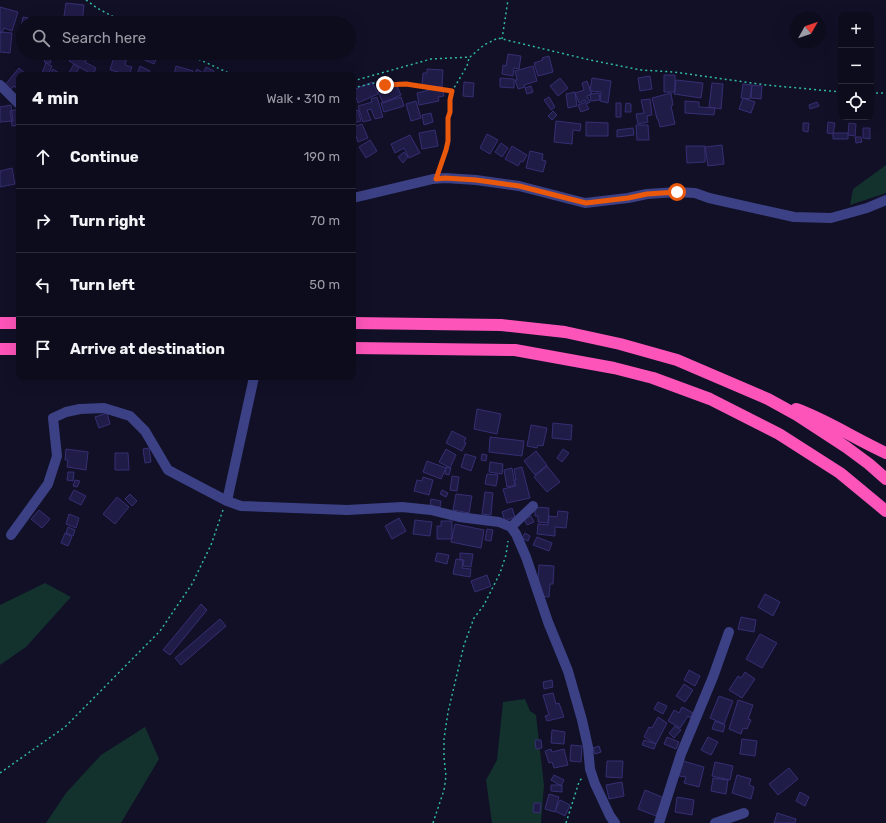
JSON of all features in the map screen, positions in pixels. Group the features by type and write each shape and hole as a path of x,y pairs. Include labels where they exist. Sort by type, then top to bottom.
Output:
{"highway":[{"path":"0,323 16,323"},
{"path":"356,324 501,325 565,332 620,344 677,360 768,399 814,415 886,453"},
{"path":"0,348 16,349"},
{"path":"356,348 515,350 614,368 654,378 710,399 779,434 840,473 886,511"},
{"path":"768,399 797,415 846,447 886,478"}],"street":[{"path":"0,85 16,101"},
{"path":"356,197 445,178 476,180 519,186 586,203 647,194 677,192 695,193 709,198 794,217 831,218 867,208 886,200"},
{"path":"227,501 253,380"},
{"path":"12,535 48,484 57,456 53,418 66,412 80,409 104,408 130,416 145,431 168,470 227,501 241,506 347,510 402,507 431,510 459,517 499,522 511,527 516,534 526,557 548,622 568,671 579,706 588,747 590,769 601,799 615,823"},
{"path":"511,527 533,506"},
{"path":"659,823 681,754 713,677 729,632"},
{"path":"715,823 744,814"}],"path":[{"path":"86,0 112,16"},
{"path":"502,39 508,0"},
{"path":"436,179 448,141 448,118 452,91 467,66 470,57 477,49 498,38 590,60 641,70 674,72 766,85 838,92"},
{"path":"356,80 432,59 470,57"},
{"path":"200,60 226,72"},
{"path":"356,87 374,83 385,85 406,84 452,91"},
{"path":"874,93 886,93"},
{"path":"0,773 65,727 160,631 192,584 211,545 227,501"},
{"path":"432,823 444,790 446,776 444,740 448,712 464,645 474,618 484,604 500,573 506,555 511,527"},
{"path":"566,823 579,782 590,769"}],"green space":[{"path":"886,165 886,193 850,205 853,189"},
{"path":"45,583 71,597 26,647 0,665 0,605"},
{"path":"525,699 530,711 536,715 544,785 541,823 492,823 486,780 497,760 503,702"},
{"path":"145,727 159,759 121,823 46,823 66,793 101,755"}],"building":[{"path":"66,3 84,5 83,16 64,16"},
{"path":"0,7 18,12 12,31 4,28 2,33 0,32"},
{"path":"0,32 12,33 10,53 0,52"},
{"path":"508,54 521,56 519,69 514,68 513,76 502,74 503,65 506,66"},
{"path":"549,56 553,72 538,76 534,63"},
{"path":"44,60 50,60 51,63 45,63"},
{"path":"86,60 85,62 96,68 94,72 88,72 69,61"},
{"path":"113,60 126,60 125,65 132,67 130,72 118,72 110,70"},
{"path":"145,60 156,60 154,64"},
{"path":"46,63 52,66 49,72 42,72"},
{"path":"74,64 79,68 77,72 69,72"},
{"path":"140,66 150,71 150,72 138,72"},
{"path":"176,66 193,71 193,72 175,72"},
{"path":"533,66 537,81 524,85 525,87 518,89 515,80 517,80 515,71"},
{"path":"206,67 214,71 214,72 204,72"},
{"path":"19,68 24,72 16,72 16,88 14,86 9,91 4,86"},
{"path":"427,69 443,70 442,87 422,85 423,73 427,73"},
{"path":"664,75 675,75 675,92 664,92"},
{"path":"650,76 652,89 640,91 638,78"},
{"path":"500,78 514,79 514,88 500,87"},
{"path":"560,78 568,88 558,96 550,86"},
{"path":"592,78 611,81 608,103 600,101 601,92 590,91"},
{"path":"676,80 703,83 701,98 674,94"},
{"path":"587,81 592,94 587,96 590,102 586,104 589,109 581,112 578,105 586,102 585,100 579,103 575,93 584,90 582,83"},
{"path":"372,82 378,94 358,103 356,98 356,89"},
{"path":"464,82 474,83 473,97 463,96"},
{"path":"712,83 723,84 721,109 709,107"},
{"path":"396,84 401,95 383,103 378,92"},
{"path":"743,84 752,85 750,99 741,98"},
{"path":"752,85 762,86 761,99 751,98"},
{"path":"531,86 533,92 527,94 525,88"},
{"path":"442,87 444,96 438,97 439,101 419,105 417,93"},
{"path":"575,92 577,106 568,108 566,94"},
{"path":"599,93 600,100 591,101 590,94"},
{"path":"671,93 673,105 671,106 675,124 660,127 652,98"},
{"path":"377,97 383,117 375,119 371,109 367,110 371,120 363,122 358,106 372,102 371,99"},
{"path":"401,97 404,106 384,112 381,103"},
{"path":"549,97 555,107 551,110 544,100"},
{"path":"743,98 755,102 751,113 739,109"},
{"path":"650,99 652,115 647,116 648,122 638,124 636,114 644,113 641,100"},
{"path":"416,101 421,118 411,121 406,104"},
{"path":"685,101 699,102 699,107 715,108 714,115 685,113"},
{"path":"817,102 819,106 810,109 809,105"},
{"path":"616,103 621,103 621,117 616,117"},
{"path":"626,103 631,104 631,112 625,112"},
{"path":"11,105 13,121 0,122 0,107"},
{"path":"16,110 16,125 12,126 10,111"},
{"path":"356,110 358,110 361,121 356,122"},
{"path":"553,111 557,115 552,120 548,116"},
{"path":"431,113 433,122 424,125 422,115"},
{"path":"556,121 581,124 580,131 573,130 572,144 554,142"},
{"path":"586,122 608,123 608,136 586,136"},
{"path":"828,122 835,123 833,134 827,133"},
{"path":"803,123 809,123 808,132 803,131"},
{"path":"849,123 856,124 855,136 848,135"},
{"path":"362,124 368,138 358,142 356,136 356,126"},
{"path":"636,125 648,125 649,140 637,140"},
{"path":"633,128 634,135 617,137 617,130"},
{"path":"863,128 870,128 870,139 863,138"},
{"path":"435,130 438,146 422,149 419,133"},
{"path":"833,133 848,133 848,139 833,139"},
{"path":"487,134 498,140 490,154 480,148"},
{"path":"410,135 420,153 409,158 404,148 395,153 391,144"},
{"path":"855,137 861,137 862,142 856,143"},
{"path":"370,140 377,151 366,158 359,147"},
{"path":"501,143 508,148 502,157 495,152"},
{"path":"722,145 724,164 708,166 705,147"},
{"path":"512,146 527,155 523,162 521,161 518,166 505,159"},
{"path":"686,146 705,146 705,162 687,163"},
{"path":"530,151 543,154 542,160 546,161 543,172 526,168"},
{"path":"404,152 408,157 403,163 398,157"},
{"path":"12,168 15,184 0,187 0,171"},
{"path":"477,409 501,414 497,434 474,429"},
{"path":"107,413 110,424 99,428 95,417"},
{"path":"553,423 572,425 571,440 552,438"},
{"path":"531,425 547,428 543,446 538,445 537,448 527,446"},
{"path":"452,431 466,438 464,442 466,443 462,451 446,443"},
{"path":"490,437 524,441 522,456 489,452"},
{"path":"149,448 151,462 145,463 143,449"},
{"path":"66,449 88,452 86,470 67,467 68,460 65,460"},
{"path":"446,449 456,455 450,468 439,462"},
{"path":"563,449 569,453 562,462 557,458"},
{"path":"536,451 547,465 535,475 524,461"},
{"path":"115,453 128,453 129,470 115,470"},
{"path":"465,454 476,457 471,471 461,467"},
{"path":"482,454 487,455 486,461 481,460"},
{"path":"427,461 446,468 441,479 423,472"},
{"path":"490,462 503,464 502,474 489,472"},
{"path":"547,466 560,482 547,492 534,477"},
{"path":"446,467 451,468 449,475 445,474"},
{"path":"522,467 530,498 507,503 503,489 516,486 514,480 516,480 514,469"},
{"path":"512,468 515,485 507,487 504,470"},
{"path":"68,472 74,472 73,481 67,480"},
{"path":"487,474 498,475 496,486 485,484"},
{"path":"452,476 459,477 457,491 450,490"},
{"path":"423,477 433,480 429,495 414,491 417,480 422,481"},
{"path":"75,480 80,481 77,487 73,486"},
{"path":"74,490 86,496 81,505 69,499"},
{"path":"442,490 448,493 446,497 440,494"},
{"path":"485,492 493,493 491,515 482,514"},
{"path":"130,494 137,501 132,506 125,499"},
{"path":"456,494 472,496 469,513 453,510"},
{"path":"117,497 129,507 115,524 103,514"},
{"path":"431,499 441,501 440,507 430,506"},
{"path":"535,507 549,508 548,523 538,522 538,516 535,516"},
{"path":"512,508 515,517 505,521 502,512"},
{"path":"39,510 50,519 42,528 31,519"},
{"path":"558,511 568,512 566,528 555,527 555,536 537,534 538,524 548,525 549,516 557,517"},
{"path":"69,514 79,518 76,528 66,524"},
{"path":"531,516 534,522 527,525 524,519"},
{"path":"399,518 406,531 392,539 385,526"},
{"path":"415,520 432,522 430,536 413,534"},
{"path":"441,521 452,521 452,539 437,539 437,526 441,526"},
{"path":"455,524 484,530 481,548 451,542"},
{"path":"68,527 75,530 73,536 66,533"},
{"path":"487,529 493,530 491,541 485,540"},
{"path":"65,533 72,537 68,546 61,543"},
{"path":"525,533 530,536 528,541 522,538"},
{"path":"537,537 552,543 549,551 533,545"},
{"path":"437,553 449,555 447,564 435,561"},
{"path":"460,553 473,554 471,567 463,566 464,560 460,560"},
{"path":"456,559 463,560 462,568 471,569 470,577 453,574"},
{"path":"539,565 554,566 553,584 550,584 549,597 537,596"},
{"path":"487,575 491,586 475,592 471,581"},
{"path":"765,594 780,602 773,616 758,607"},
{"path":"201,604 207,610 170,655 163,650"},
{"path":"741,617 756,620 754,632 738,629"},
{"path":"220,619 226,626 181,665 175,658"},
{"path":"760,634 777,643 762,668 746,659"},
{"path":"689,670 700,676 695,686 684,680"},
{"path":"745,672 755,679 742,698 729,690 738,676 741,678"},
{"path":"552,680 553,687 544,689 543,682"},
{"path":"684,684 693,690 685,702 676,696"},
{"path":"553,693 556,704 559,703 564,717 547,721 545,716 549,715 543,695"},
{"path":"719,696 733,701 724,724 710,718"},
{"path":"738,700 753,705 748,719 751,720 747,729 743,728 741,734 729,729"},
{"path":"658,702 667,706 663,714 654,709"},
{"path":"682,707 693,713 690,718 688,716 680,728 668,721 674,710 679,713"},
{"path":"658,717 667,723 656,744 644,737 649,727 652,728"},
{"path":"715,721 725,725 723,732 712,729"},
{"path":"675,726 681,730 674,738 669,733"},
{"path":"552,730 565,732 564,744 551,743"},
{"path":"667,737 679,742 676,749 664,744"},
{"path":"708,737 718,742 711,755 701,750"},
{"path":"742,739 757,741 755,756 740,754"},
{"path":"535,740 541,740 542,748 536,749"},
{"path":"644,740 656,744 654,749 642,745"},
{"path":"571,745 582,746 581,762 570,761"},
{"path":"599,746 601,752 595,754 593,748"},
{"path":"551,749 552,752 564,749 568,765 554,768 552,762 549,763 545,751"},
{"path":"607,761 623,761 622,778 606,777"},
{"path":"683,761 704,767 699,787 684,783 686,777 679,776"},
{"path":"715,762 733,766 730,780 712,776"},
{"path":"789,768 798,779 778,795 769,784"},
{"path":"554,775 564,780 561,786 551,780"},
{"path":"737,775 751,779 749,785 754,787 751,799 732,793"},
{"path":"713,778 728,780 726,794 711,791"},
{"path":"622,782 624,796 609,799 606,785"},
{"path":"551,785 562,785 562,792 551,791"},
{"path":"645,790 664,798 656,816 638,809"},
{"path":"800,792 809,797 805,806 796,801"},
{"path":"549,794 559,797 555,812 545,809"},
{"path":"677,797 694,800 692,815 675,812"},
{"path":"560,800 570,805 565,816 555,811"},
{"path":"534,803 541,803 540,813 533,812"},
{"path":"777,813 796,819 795,823 774,823"}],"route":[{"path":"385,85 406,84 452,91 448,118 448,141 436,179 445,178 476,180 519,186 586,203 595,203 647,194 677,192"}]}
